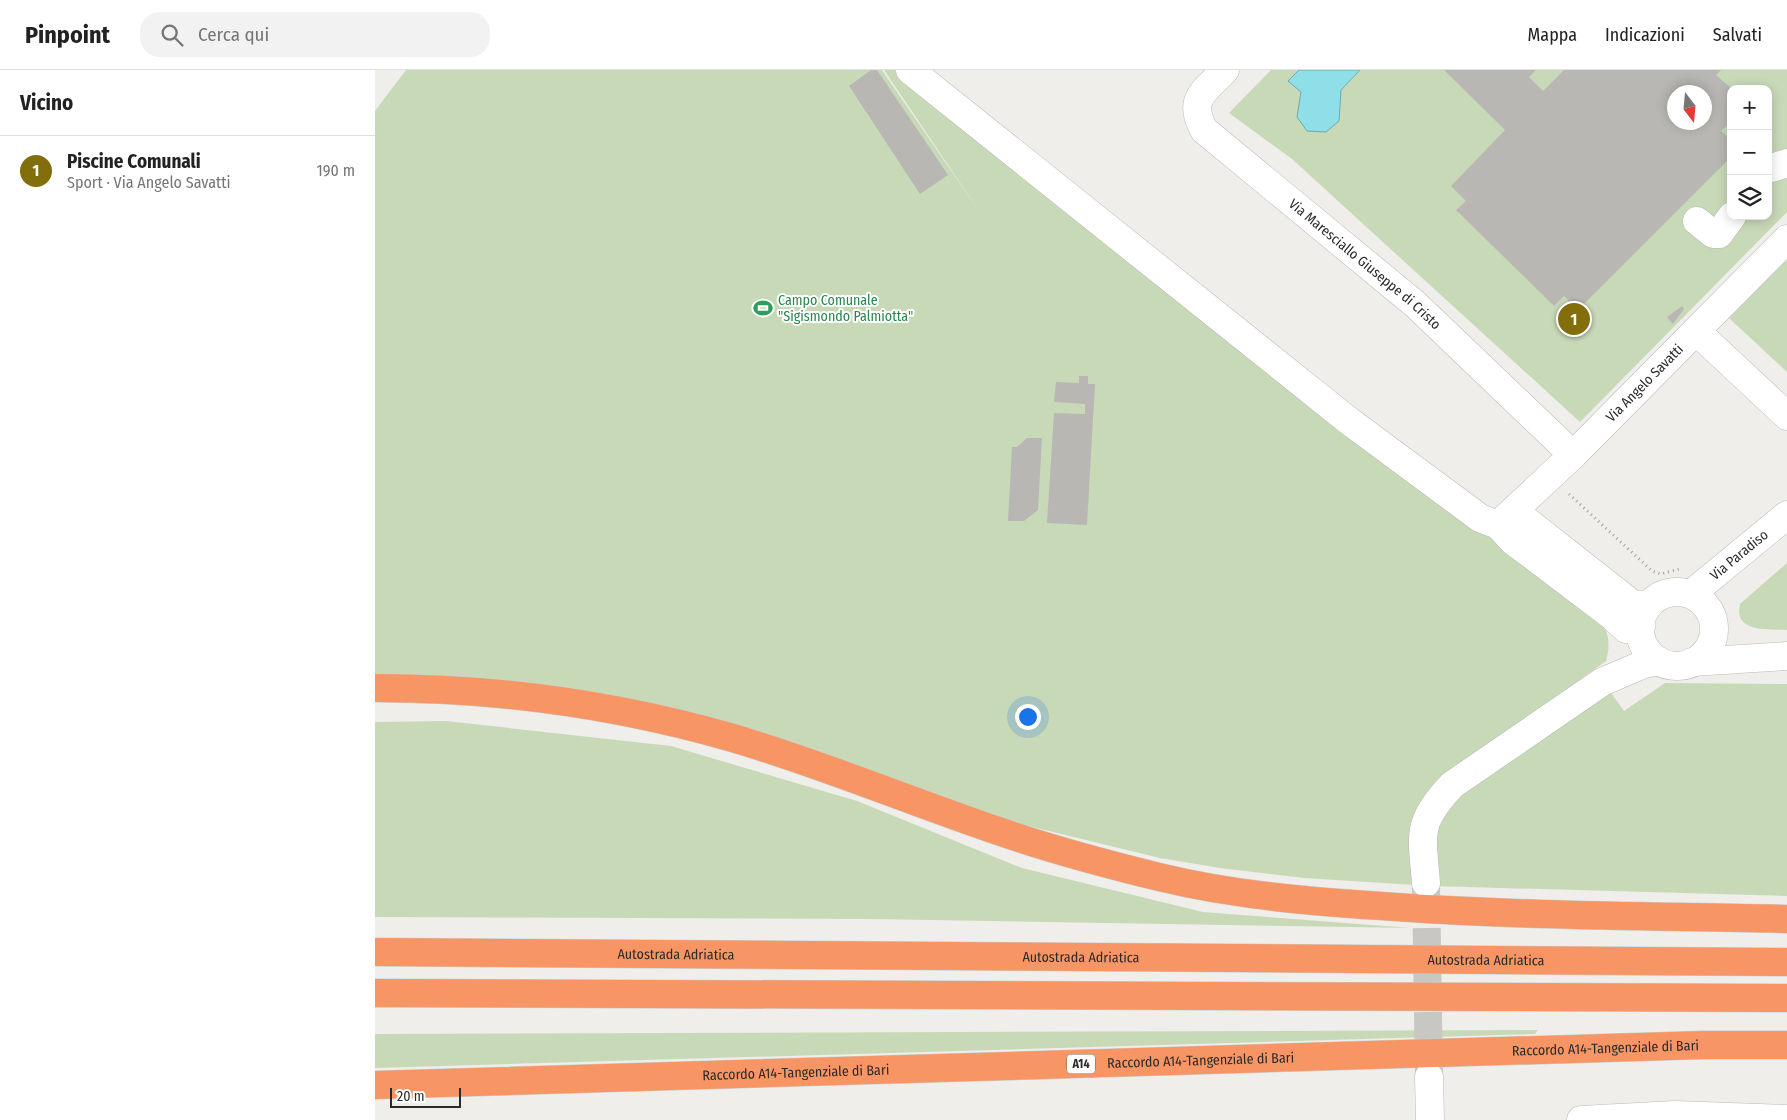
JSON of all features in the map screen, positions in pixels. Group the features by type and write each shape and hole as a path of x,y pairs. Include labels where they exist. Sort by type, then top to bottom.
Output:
{"highway":[{"path":"375,688 498,694 573,704 689,727 798,760 1056,850 1162,878 1229,891 1295,900 1438,910 1787,919"},
{"name":"Autostrada Adriatica","path":"375,952 1787,962"},
{"path":"375,993 1787,998"},
{"path":"1704,1045 1787,1058"},
{"name":"Raccordo A14-Tangenziale di Bari","path":"375,1085 1704,1045 1787,1045"}],"street":[{"path":"910,70 1349,421 1480,518 1506,518 1513,541 1611,615 1626,629 1644,616 1667,593 1679,591 1691,594 1707,606 1714,625 1724,636 1742,647 1780,656"},
{"name":"Via Maresciallo Giuseppe di Cristo","path":"1225,70 1198,98 1196,115 1203,130 1415,304 1573,454"},
{"path":"1772,168 1787,163"},
{"path":"1697,221 1713,234 1719,234 1729,220"},
{"name":"Via Angelo Savatti","path":"1506,518 1696,332 1787,238"},
{"path":"1696,332 1787,416"},
{"name":"Via Paradiso","path":"1691,594 1787,515"},
{"path":"1644,616 1640,637 1644,647 1659,661 1670,665 1681,666 1692,662 1738,661 1780,656"},
{"path":"1602,682 1644,616"},
{"path":"1692,662 1709,647 1714,625"},
{"path":"1426,883 1421,844 1425,822 1434,804 1453,785 1602,682 1624,672 1659,661"},
{"path":"1429,1077 1430,1120"},
{"path":"1581,1120 1675,1115 1787,1119"}],"path":[{"path":"1550,477 1652,571 1661,574 1682,568"}],"green space":[{"path":"406,70 882,70 983,217 884,70 894,70 1218,330 1595,611 1603,623 1607,634 1609,647 1606,661 1451,773 1415,885 1304,878 1220,868 1160,858 1012,822 787,743 375,678 375,111"},
{"path":"1271,70 1787,70 1787,212 1580,422 1292,159 1229,113"},
{"path":"1787,259 1787,372 1729,318"},
{"path":"1787,563 1787,630 1762,629 1747,625 1739,613 1740,604"},
{"path":"1665,683 1787,684 1787,896 1432,886 1437,822 1458,795 1609,690 1624,711"},
{"path":"446,721 671,746 857,801 1022,868 1203,912 1411,928 872,919 375,917 375,722"},
{"path":"1538,1030 1535,1034 375,1068 375,1034"}],"water":[{"path":"1299,70 1360,70 1341,90 1339,121 1326,132 1307,131 1297,117 1301,92 1288,81"}],"building":[{"path":"871,70 877,70 948,175 920,194 849,86"},
{"path":"1444,70 1536,70 1529,77 1543,91 1564,70 1721,70 1716,75 1728,85 1727,125 1721,131 1727,136 1727,161 1578,310 1564,296 1554,306 1456,210 1466,201 1451,186 1505,130"},
{"path":"1682,306 1684,309 1673,324 1667,317"},
{"path":"1079,376 1088,376 1088,384 1095,384 1087,525 1047,523 1054,413 1085,414 1085,404 1054,402 1056,382 1079,383"},
{"path":"1027,438 1042,438 1038,510 1024,521 1008,521 1012,447 1017,447"}],"tunnel":[{"path":"1426,886 1429,1077"}],"place":[{"name":"Campo Comunale \"Sigismondo Palmiotta\"","path":"763,308"},
{"name":"Piscine Comunali","path":"1574,319"}]}
